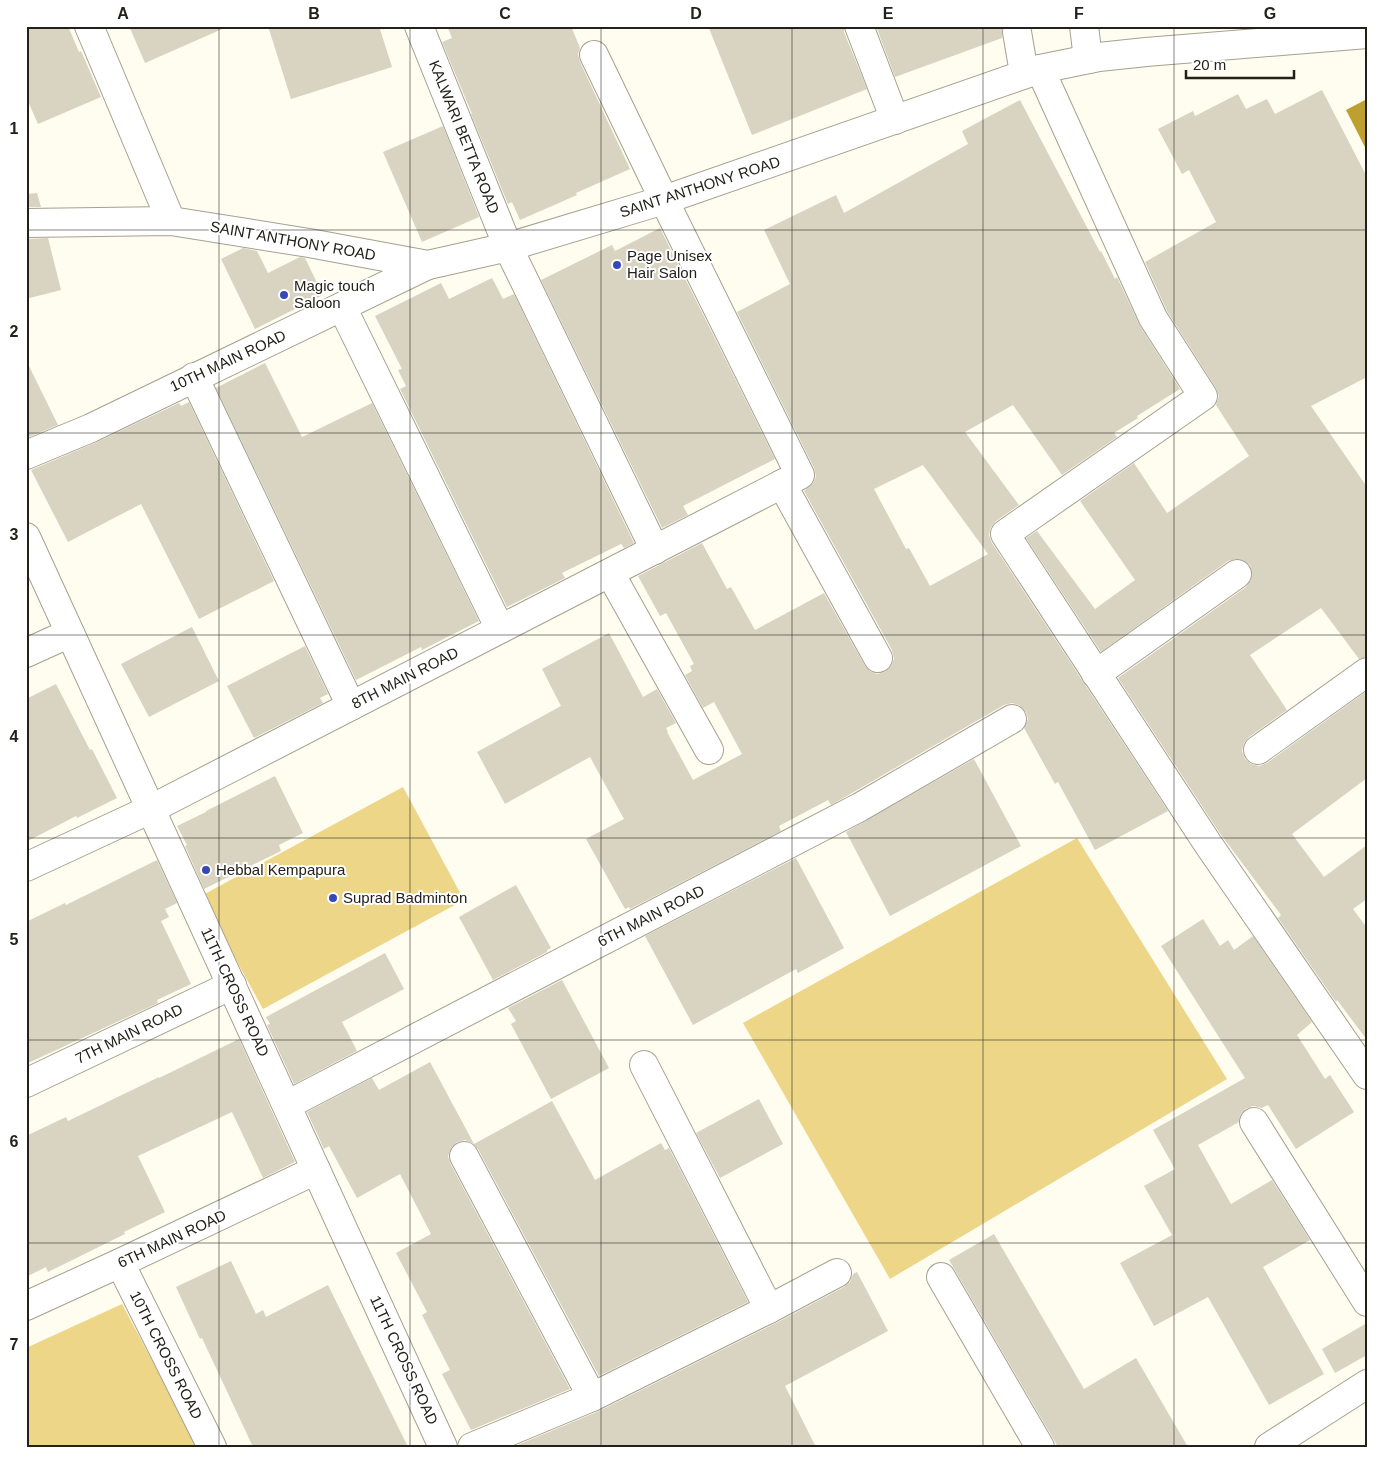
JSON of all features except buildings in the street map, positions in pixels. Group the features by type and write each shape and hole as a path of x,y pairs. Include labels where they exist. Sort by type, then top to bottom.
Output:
{"street":[{"path":"89,26 171,220"},
{"name":"KALWARI BETTA ROAD","path":"419,26 508,247 655,550"},
{"path":"859,26 895,120"},
{"path":"1084,26 1088,59"},
{"path":"1017,32 1032,71 1153,318 1203,396 1005,534 1208,844 1367,1075"},
{"name":"SAINT ANTHONY ROAD","path":"26,223 171,220 428,265 508,247 664,200 1032,71 1088,59 1270,33 1367,34"},
{"path":"594,55 664,200"},
{"name":"8TH MAIN ROAD","path":"26,867 151,809 800,475 664,200"},
{"name":"10TH MAIN ROAD","path":"26,455 91,428 428,265"},
{"path":"342,308 500,629"},
{"path":"194,377 351,706"},
{"path":"782,484 878,658"},
{"name":"11TH CROSS ROAD","path":"26,537 443,1447"},
{"path":"610,573 709,750"},
{"path":"1096,674 1237,574"},
{"path":"26,653 70,633"},
{"path":"1258,750 1367,672"},
{"name":"6TH MAIN ROAD","path":"287,1105 860,808 1012,719"},
{"name":"7TH MAIN ROAD","path":"26,1083 232,985"},
{"path":"644,1065 769,1309"},
{"path":"1254,1122 1367,1302"},
{"path":"464,1156 592,1397"},
{"name":"6TH MAIN ROAD","path":"26,1306 316,1170"},
{"name":"10TH CROSS ROAD","path":"120,1263 212,1447"},
{"path":"472,1447 592,1397 838,1273"},
{"path":"941,1277 1040,1447"},
{"path":"1269,1447 1364,1390"}],"shaded area":[{"path":"1367,99 1367,151 1346,110"},
{"name":"Suprad Badminton","path":"403,787 464,900 263,1009 201,896"},
{"path":"1077,838 1227,1079 890,1279 743,1023"},
{"path":"122,1304 198,1447 26,1447 26,1348"}],"place":[{"name":"Page Unisex Hair Salon","path":"617,265"},
{"name":"Magic touch Saloon","path":"284,295"},
{"name":"Hebbal Kempapura","path":"206,870"},
{"name":"Suprad Badminton","path":"333,898"}]}
